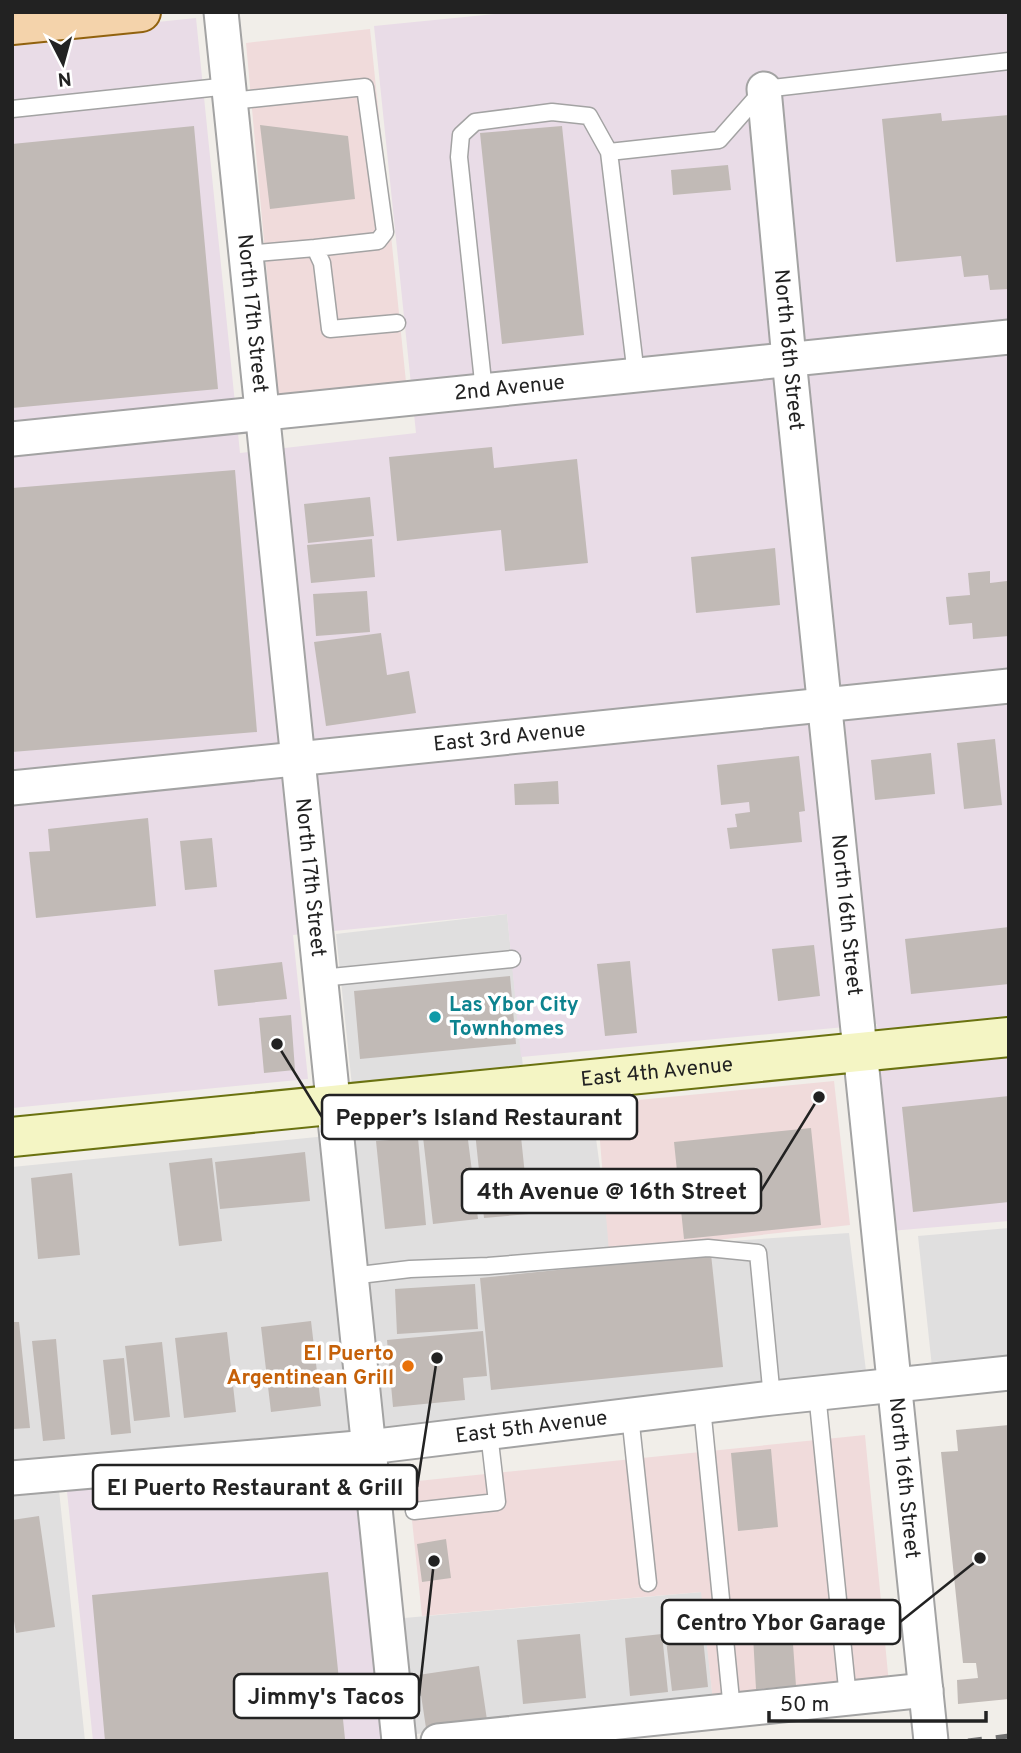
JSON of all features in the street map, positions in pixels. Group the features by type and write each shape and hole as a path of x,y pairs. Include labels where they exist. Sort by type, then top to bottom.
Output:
{"main road":[{"path":"12,25 141,12"}],"street":[{"name":"North 17th Street","path":"221,12 399,1741"},
{"name":"North 16th Street","path":"764,89 859,1052 931,1741"},
{"name":"2nd Avenue","path":"12,439 1009,337"},
{"name":"East 3rd Avenue","path":"12,788 1009,686"},
{"name":"East 4th Avenue","path":"12,1137 1009,1037"},
{"name":"East 5th Avenue","path":"12,1478 369,1447 702,1406 1009,1373"},
{"path":"438,1741 926,1689"}],"lane":[{"path":"610,152 719,140 764,89 1009,61"},
{"path":"12,109 365,87 385,232 377,241 246,254"},
{"path":"484,391 459,157 461,135 475,122 552,112 589,116 610,152 636,375"},
{"path":"315,248 322,263 330,328 397,323"},
{"path":"321,978 512,959"},
{"path":"351,1276 410,1269 488,1266 708,1248 758,1253 772,1398"},
{"path":"817,1393 848,1698"},
{"path":"702,1406 732,1710"},
{"path":"630,1415 648,1583"},
{"path":"414,1511 497,1502 489,1433"}],"shaded area":[{"path":"514,12 1009,12 1009,1221 890,1231 877,1024 521,1057 507,914 293,935 308,1079 12,1108 12,37 196,18 240,453 416,433 374,26"},
{"path":"370,29 406,382 278,395 246,43"},
{"path":"507,914 528,1115 592,1109 611,1249 849,1233 866,1371 345,1433 56,1461 85,1741 12,1741 12,1167 357,1133 336,934"},
{"path":"834,1081 850,1225 609,1252 597,1104"},
{"path":"1009,1228 1009,1359 932,1367 918,1236"},
{"path":"865,1435 889,1684 713,1701 701,1592 422,1616 408,1482"},
{"path":"368,1450 399,1741 93,1741 66,1482"},
{"path":"702,1592 713,1701 416,1734 404,1618"}],"building":[{"path":"941,113 942,121 1009,115 1009,289 990,290 988,275 964,277 961,256 896,262 882,119"},
{"path":"260,125 348,136 355,199 270,209"},
{"path":"194,126 218,389 12,408 12,144"},
{"path":"562,126 584,335 502,344 480,133"},
{"path":"728,165 731,190 673,195 671,170"},
{"path":"492,447 494,468 577,459 588,563 505,571 501,530 397,541 389,457"},
{"path":"235,470 257,732 12,752 12,488"},
{"path":"370,497 374,536 308,543 304,504"},
{"path":"372,539 375,577 311,583 307,545"},
{"path":"775,548 780,605 696,613 691,557"},
{"path":"990,571 990,583 1007,581 1009,636 973,639 972,623 949,625 946,597 970,595 968,573"},
{"path":"367,591 370,632 316,636 313,594"},
{"path":"381,633 387,675 409,671 416,713 326,726 314,642"},
{"path":"995,739 1002,805 964,809 957,743"},
{"path":"931,753 935,794 875,800 871,760"},
{"path":"799,756 805,811 799,812 802,842 730,849 727,828 737,827 735,814 750,812 749,802 721,805 717,765"},
{"path":"558,781 559,804 515,805 514,784"},
{"path":"148,818 156,906 36,918 29,852 50,851 48,829"},
{"path":"212,838 217,887 185,890 180,841"},
{"path":"1009,927 1009,984 911,994 905,939"},
{"path":"814,945 820,996 778,1001 772,949"},
{"path":"630,961 637,1033 605,1036 597,964"},
{"path":"282,962 287,999 218,1006 214,970"},
{"name":"Las Ybor City Townhomes","path":"510,976 516,1044 360,1059 354,991"},
{"path":"291,1015 295,1070 264,1073 259,1018"},
{"path":"1009,1096 1009,1202 913,1212 902,1107"},
{"path":"520,1127 529,1214 484,1218 475,1132"},
{"path":"811,1128 821,1225 684,1239 674,1142"},
{"path":"467,1132 478,1219 433,1224 423,1137"},
{"path":"418,1138 426,1225 385,1229 376,1141"},
{"path":"305,1152 310,1201 220,1209 215,1162"},
{"path":"212,1158 222,1241 179,1246 169,1163"},
{"path":"72,1173 80,1255 38,1259 31,1178"},
{"path":"711,1254 723,1367 491,1390 480,1278"},
{"path":"475,1284 478,1329 397,1334 395,1289"},
{"path":"311,1321 321,1406 271,1412 261,1327"},
{"path":"12,1322 19,1322 30,1428 12,1429"},
{"path":"483,1331 487,1376 463,1378 465,1400 393,1407 387,1340"},
{"path":"227,1332 236,1412 184,1418 175,1338"},
{"path":"56,1339 65,1439 43,1441 32,1341"},
{"path":"162,1342 170,1417 134,1421 125,1346"},
{"path":"124,1358 131,1433 111,1435 103,1360"},
{"path":"1009,1425 1009,1699 958,1704 957,1680 978,1678 976,1663 963,1663 941,1452 958,1451 956,1430"},
{"path":"771,1449 778,1527 738,1531 731,1453"},
{"path":"39,1516 55,1627 16,1633 12,1609 12,1520"},
{"path":"446,1539 451,1578 422,1582 417,1544"},
{"path":"328,1572 345,1739 105,1741 92,1595"},
{"path":"791,1616 796,1686 756,1689 752,1618"},
{"path":"702,1628 708,1687 672,1691 665,1631"},
{"path":"580,1634 586,1698 523,1704 517,1640"},
{"path":"662,1634 668,1692 630,1696 625,1638"},
{"path":"479,1666 487,1720 426,1728 418,1675"}],"railway":[{"path":"968,1741 1009,1736"}],"place":[{"name":"Las Ybor City Townhomes","path":"435,1017"},
{"name":"Pepper’s Island Restaurant","path":"277,1044"},
{"name":"4th Avenue @ 16th Street","path":"819,1097"},
{"name":"El Puerto Restaurant & Grill","path":"437,1358"},
{"name":"El Puerto Argentinean Grill","path":"408,1366"},
{"name":"Centro Ybor Garage","path":"980,1558"},
{"name":"Jimmy's Tacos","path":"434,1561"}]}
